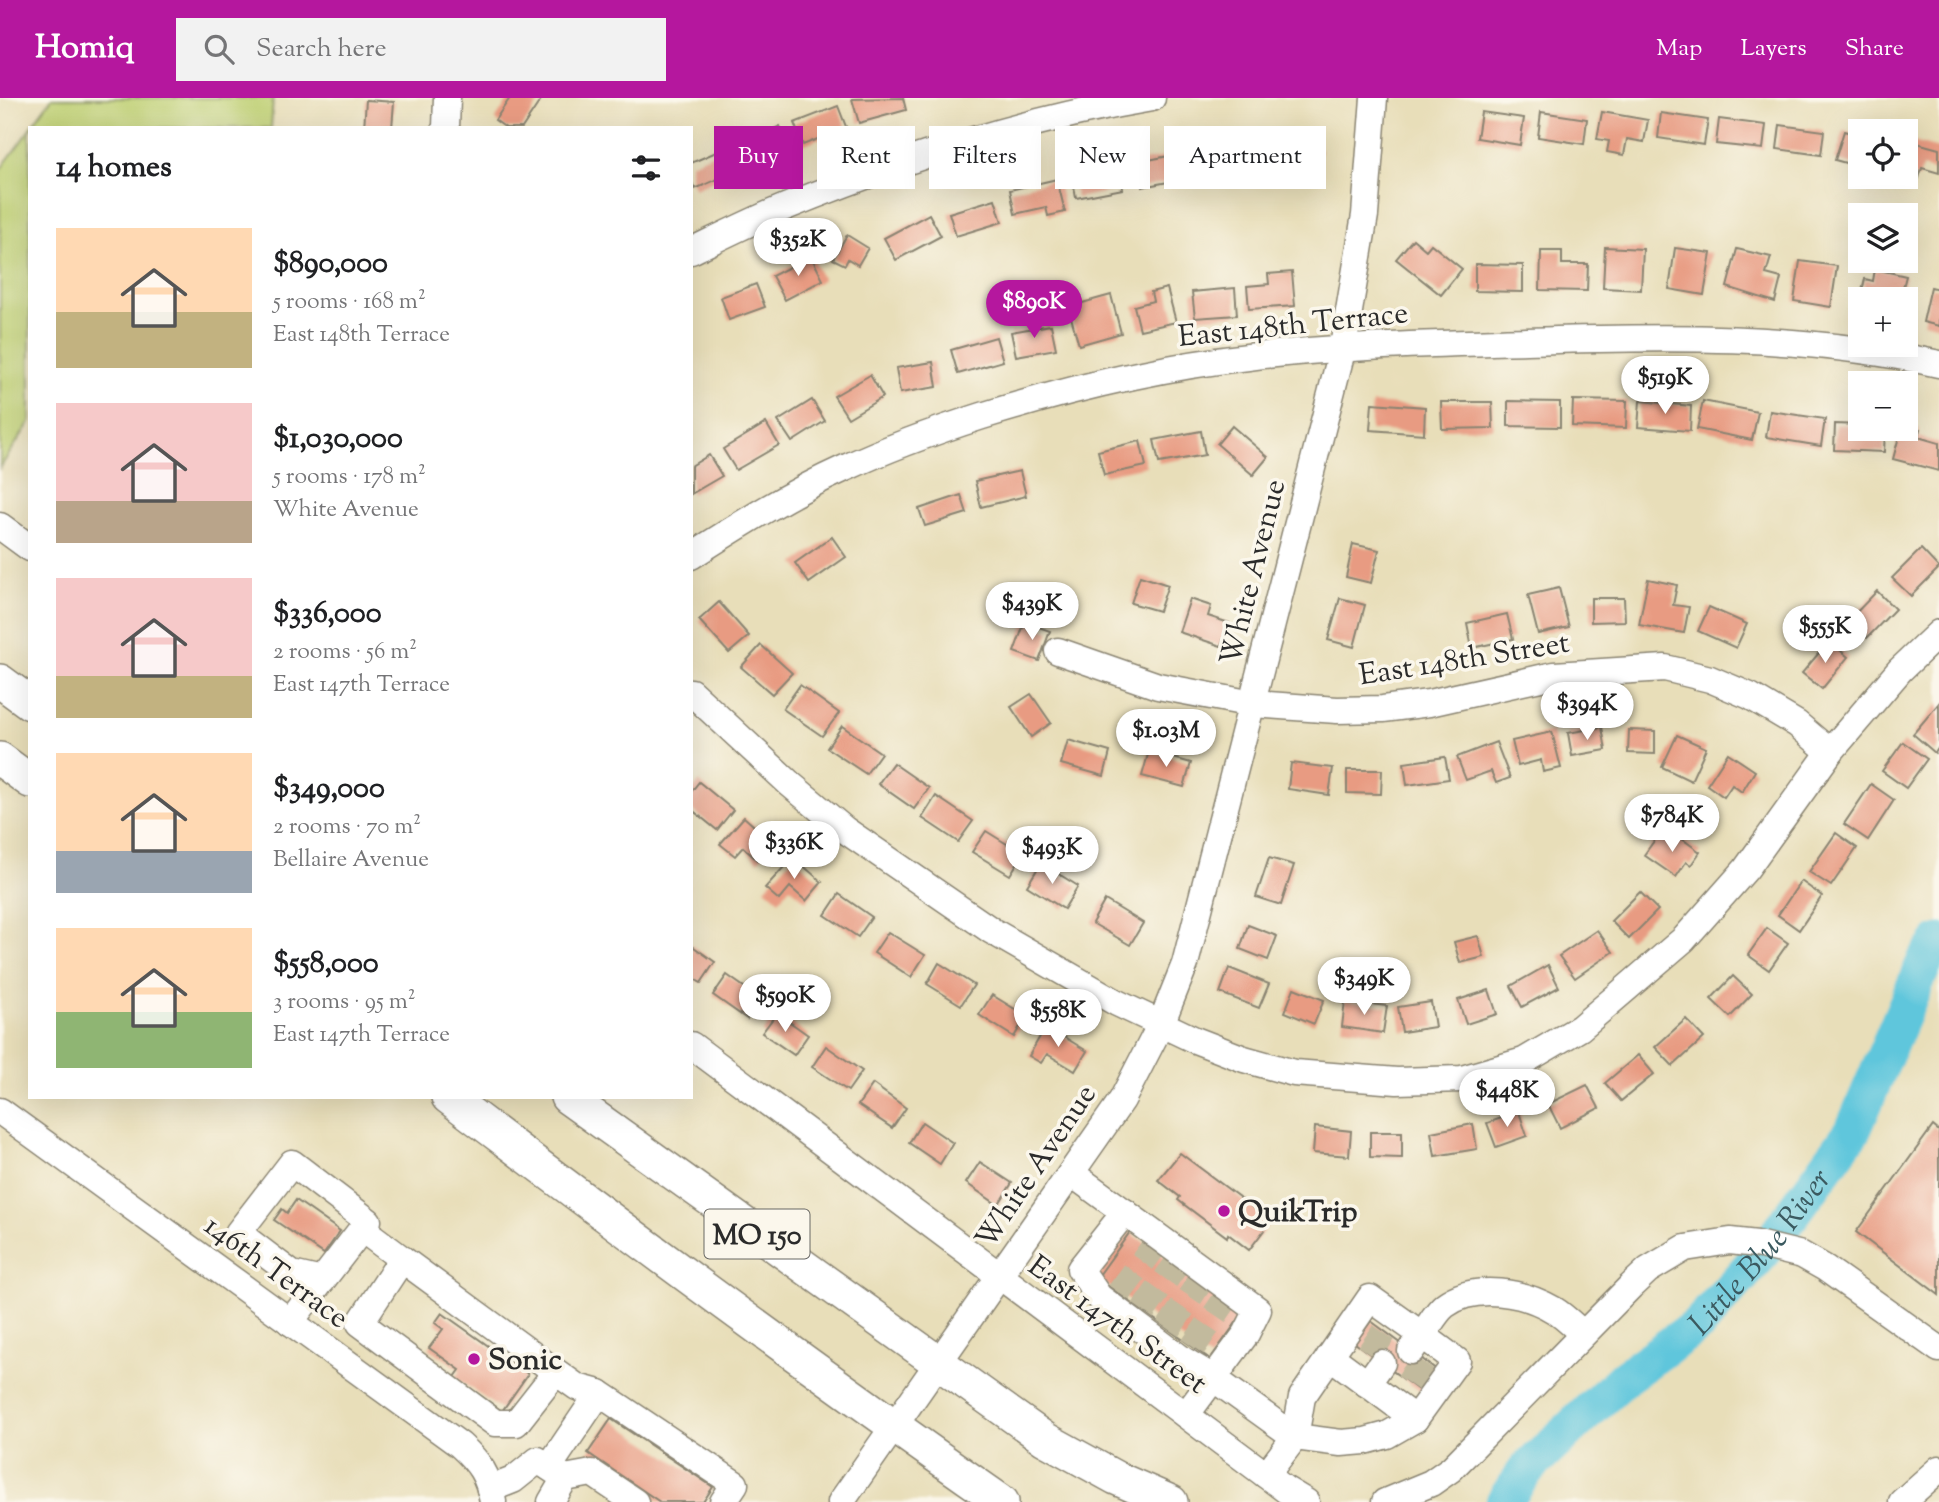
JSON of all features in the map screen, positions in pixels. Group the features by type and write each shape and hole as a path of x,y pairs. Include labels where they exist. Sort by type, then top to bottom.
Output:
{"main road":[{"path":"0,681 28,702"},
{"path":"0,759 28,780"},
{"name":"MO 150","path":"450,1099 604,1216 894,1427 1002,1502"},
{"name":"MO 150","path":"570,1099 1045,1438 1116,1478 1171,1502"}],"street":[{"path":"446,126 447,98"},
{"path":"693,250 782,208 904,161 1012,129 1152,98"},
{"name":"White Avenue","path":"841,1502 1122,1100 1161,1024 1185,964 1343,347 1365,215 1374,98"},
{"name":"East 148th Terrace","path":"693,555 763,510 831,474 926,434 1037,399 1140,374 1245,357 1343,347 1601,338 1746,340 1836,348 1939,364"},
{"path":"0,526 28,547"},
{"path":"693,694 790,784 845,830 1002,937 1117,1003 1195,1040 1244,1059 1294,1073 1397,1081 1462,1079 1524,1060 1580,1028 1684,939 1746,869 1830,752 1900,670 1939,633"},
{"name":"East 148th Street","path":"1058,651 1158,686 1253,704 1337,710 1383,709 1429,703 1554,675 1665,668 1710,679 1750,695 1797,724 1830,752"},
{"name":"East 147th Street","path":"693,1047 999,1277 1286,1490 1306,1502"},
{"name":"146th Terrace","path":"0,1111 464,1449 477,1460 491,1496"},
{"path":"290,1322 322,1281 368,1221 292,1163 238,1233 292,1274 322,1281"},
{"path":"1071,1173 1125,1212 1157,1243 1203,1277 1229,1296 1258,1310 1246,1334 1186,1415"},
{"path":"1125,1212 1080,1269 1099,1297 1115,1299 1188,1353 1213,1378 1295,1437 1341,1443 1365,1441 1387,1435 1385,1383"},
{"path":"362,1229 577,1387 599,1393 735,1484 723,1502"},
{"path":"1385,1502 1431,1483 1451,1469 1648,1270 1685,1248 1730,1241 1757,1244 1802,1255 1825,1268 1939,1349"},
{"path":"402,1259 360,1323 488,1418 495,1423 516,1423 556,1372"},
{"path":"1410,1338 1444,1306 1468,1294 1497,1292 1531,1300 1555,1310 1583,1334"},
{"path":"1266,1475 1295,1437 1302,1397 1329,1356 1370,1298 1410,1338 1457,1361 1385,1383 1329,1356"},
{"path":"365,1376 386,1342"},
{"path":"551,1502 557,1472 599,1393"},
{"path":"464,1449 488,1418"},
{"path":"491,1496 538,1460 557,1472 592,1473 635,1502"},
{"path":"1902,1502 1939,1469"}],"green space":[{"path":"52,98 273,98 271,126 31,126"},
{"path":"28,132 28,425 0,468 0,170"}],"building":[{"path":"510,98 542,98 523,126 503,126 495,120"},
{"path":"903,98 906,110 859,123 852,99"},
{"path":"366,100 394,102 392,126 364,126"},
{"path":"838,106 846,126 817,126 817,139 803,145 803,126 795,126 794,123"},
{"path":"1481,112 1524,118 1520,145 1477,138"},
{"path":"1541,112 1587,119 1584,144 1538,137"},
{"path":"1602,112 1648,120 1644,142 1627,139 1624,155 1607,152 1609,141 1597,139"},
{"path":"1661,113 1708,120 1704,145 1658,138"},
{"path":"1719,119 1766,125 1763,149 1716,144"},
{"path":"1780,125 1824,131 1821,155 1777,149"},
{"path":"1844,131 1848,132 1848,164 1835,160"},
{"path":"1918,143 1939,149 1939,173 1922,168 1919,178"},
{"path":"714,153 714,181 695,189 693,162"},
{"path":"1164,157 1164,183 1150,185 1150,160"},
{"path":"1055,179 1055,189 1059,189 1065,212 1048,216 1046,207 1015,214 1010,190 1041,189 1041,183"},
{"path":"1074,189 1123,189 1076,198"},
{"path":"995,199 1002,222 956,236 949,213"},
{"path":"929,214 941,236 896,260 884,238"},
{"path":"847,235 868,248 858,265 848,259 845,265 833,259"},
{"path":"1413,239 1426,250 1431,244 1462,269 1441,295 1396,259"},
{"path":"1605,247 1643,249 1641,290 1603,288"},
{"path":"1675,248 1711,253 1704,295 1669,289"},
{"path":"1737,249 1771,257 1766,274 1781,278 1775,302 1727,287"},
{"path":"1541,251 1562,251 1562,264 1588,264 1587,291 1540,290"},
{"path":"811,256 823,280 785,300 772,276"},
{"path":"1800,261 1837,266 1831,307 1794,301"},
{"path":"1475,264 1523,265 1523,292 1475,291"},
{"path":"1292,272 1295,306 1249,309 1247,286 1269,284 1268,274"},
{"path":"1874,273 1906,276 1903,287 1863,287 1865,279 1873,281"},
{"path":"756,284 765,307 729,320 721,297"},
{"path":"1931,287 1939,289 1939,326 1923,322"},
{"path":"1167,288 1176,322 1140,330 1134,306 1153,301 1151,292"},
{"path":"1235,288 1237,315 1195,318 1192,292"},
{"path":"1111,295 1121,333 1079,345 1068,307"},
{"path":"1051,325 1056,349 1016,356 1011,332"},
{"path":"996,337 1003,361 958,374 951,350"},
{"path":"933,362 937,387 900,393 896,368"},
{"path":"870,375 883,397 848,418 834,396"},
{"path":"812,400 825,421 792,442 778,421"},
{"path":"1573,400 1627,401 1626,428 1572,426"},
{"path":"1508,401 1560,402 1560,427 1508,426"},
{"path":"1640,401 1691,406 1690,431 1638,427"},
{"path":"1703,401 1758,412 1752,440 1697,429"},
{"path":"1441,402 1492,402 1493,428 1442,429"},
{"path":"1372,403 1425,407 1424,434 1370,430"},
{"path":"1770,411 1825,419 1821,446 1766,437"},
{"path":"766,423 779,445 736,470 723,449"},
{"path":"1835,424 1848,425 1848,441 1884,441 1884,452 1834,450"},
{"path":"1232,426 1268,457 1253,475 1217,444"},
{"path":"1201,431 1205,455 1159,463 1154,440"},
{"path":"1918,437 1939,443 1939,471 1893,459 1898,441 1918,441"},
{"path":"1140,441 1146,466 1104,475 1098,451"},
{"path":"709,455 722,476 693,493 693,465"},
{"path":"1020,471 1026,496 981,507 975,481"},
{"path":"961,495 967,513 925,526 919,509"},
{"path":"832,537 846,557 809,583 795,563"},
{"path":"1353,544 1379,550 1371,583 1346,577"},
{"path":"1921,549 1939,568 1911,596 1892,578"},
{"path":"1140,576 1168,585 1159,611 1131,603"},
{"path":"1648,579 1677,585 1673,605 1689,607 1684,633 1639,625"},
{"path":"1559,588 1569,627 1538,634 1528,595"},
{"path":"1069,589 1075,609 1055,615 1049,595"},
{"path":"1877,591 1895,609 1867,638 1849,620"},
{"path":"1340,598 1365,605 1354,647 1328,640"},
{"path":"1591,598 1624,598 1625,621 1591,622"},
{"path":"1190,599 1211,606 1208,616 1229,623 1221,646 1179,632"},
{"path":"719,602 749,636 729,653 699,620"},
{"path":"1709,607 1747,624 1736,648 1698,631"},
{"path":"1507,614 1513,639 1472,648 1467,623"},
{"path":"1025,622 1050,631 1039,661 1014,652"},
{"path":"1829,641 1848,657 1822,689 1802,673"},
{"path":"761,645 792,673 772,694 741,667"},
{"path":"800,685 839,713 822,736 783,709"},
{"path":"1031,694 1051,723 1031,737 1011,707"},
{"path":"1939,703 1939,747 1935,753 1913,734"},
{"path":"842,726 881,753 866,774 827,748"},
{"path":"1602,727 1606,750 1572,756 1568,733"},
{"path":"1629,730 1655,731 1655,754 1628,753"},
{"path":"1552,732 1561,768 1543,772 1541,760 1518,766 1512,741"},
{"path":"1677,735 1706,748 1691,781 1662,767"},
{"path":"1068,740 1110,752 1104,776 1061,764"},
{"path":"1496,742 1510,778 1496,783 1491,771 1466,780 1457,757"},
{"path":"1903,742 1927,759 1906,788 1882,771"},
{"path":"1149,751 1191,763 1184,787 1142,776"},
{"path":"1728,753 1755,771 1742,792 1732,785 1724,797 1707,785"},
{"path":"1445,757 1449,779 1407,785 1404,763"},
{"path":"893,763 929,788 914,809 878,784"},
{"path":"1291,763 1333,768 1329,795 1288,789"},
{"path":"1347,770 1382,770 1381,794 1347,793"},
{"path":"699,782 733,810 717,830 693,811 693,790"},
{"path":"1871,784 1894,800 1868,840 1844,824"},
{"path":"936,796 973,821 958,842 922,818"},
{"path":"744,817 773,843 758,861 743,847 735,856 720,844"},
{"path":"986,831 1023,854 1010,875 972,852"},
{"path":"1836,833 1857,848 1831,886 1809,872"},
{"path":"1659,834 1673,843 1678,836 1700,852 1691,865 1686,862 1676,877 1644,855"},
{"path":"793,857 822,882 806,901 790,887 779,900 765,888"},
{"path":"1269,858 1294,865 1281,905 1256,897"},
{"path":"1041,863 1078,886 1064,909 1027,886"},
{"path":"1801,881 1822,896 1799,930 1778,915"},
{"path":"1640,892 1658,910 1629,939 1611,921"},
{"path":"839,894 872,917 858,937 825,915"},
{"path":"1105,900 1143,923 1130,945 1092,923"},
{"path":"1248,925 1277,936 1268,960 1240,949"},
{"path":"1767,928 1788,943 1769,970 1748,955"},
{"path":"1597,930 1613,952 1575,978 1559,956"},
{"path":"888,932 925,955 911,977 874,953"},
{"path":"1478,936 1484,957 1460,963 1454,942"},
{"path":"693,946 715,962 701,983 693,978"},
{"path":"939,963 974,985 961,1005 927,984"},
{"path":"1548,965 1559,987 1522,1007 1511,986"},
{"path":"1229,968 1269,984 1259,1008 1220,993"},
{"path":"727,975 761,999 747,1019 713,995"},
{"path":"1733,976 1752,994 1730,1017 1711,999"},
{"path":"1294,988 1324,1000 1314,1024 1285,1012"},
{"path":"1489,990 1497,1014 1466,1024 1458,1000"},
{"path":"992,995 1026,1016 1014,1037 979,1015"},
{"path":"1345,1001 1387,1006 1383,1033 1342,1027"},
{"path":"1431,1002 1435,1027 1402,1032 1398,1007"},
{"path":"777,1013 808,1035 794,1055 762,1033"},
{"path":"1686,1019 1704,1038 1673,1066 1655,1047"},
{"path":"1046,1026 1087,1051 1075,1071 1047,1054 1041,1063 1029,1056"},
{"path":"826,1046 862,1071 848,1091 812,1067"},
{"path":"1638,1055 1654,1074 1621,1101 1605,1083"},
{"path":"873,1084 906,1108 892,1128 858,1105"},
{"path":"1587,1085 1599,1108 1560,1128 1548,1104"},
{"path":"1519,1112 1527,1136 1496,1147 1487,1123"},
{"path":"922,1122 953,1143 940,1164 909,1143"},
{"path":"1473,1124 1477,1149 1435,1156 1431,1132"},
{"path":"1933,1126 1939,1131 1939,1295 1856,1232"},
{"path":"1315,1127 1351,1131 1349,1156 1313,1153"},
{"path":"1370,1132 1402,1132 1402,1158 1370,1157"},
{"name":"QuikTrip","path":"1180,1153 1271,1221 1249,1250 1178,1200 1180,1197 1158,1180"},
{"path":"980,1162 1012,1183 998,1205 966,1183"},
{"path":"296,1200 340,1231 324,1254 274,1220 282,1209 287,1213"},
{"path":"1130,1232 1243,1313 1210,1359 1097,1278"},
{"path":"442,1313 528,1374 502,1411 455,1377 460,1370 429,1348 443,1329 435,1323"},
{"path":"1371,1321 1441,1373 1425,1395 1355,1343"},
{"path":"611,1419 713,1487 703,1502 660,1502 588,1453"}],"waterway":[{"name":"Little Blue River","path":"1504,1502 1526,1470 1625,1377 1699,1324 1772,1242 1853,1130 1925,961 1939,942"}],"tunnel":[{"path":"1119,1293 1153,1248"},
{"path":"1143,1311 1176,1265"},
{"path":"1168,1329 1200,1282"},
{"path":"1193,1347 1225,1300"},
{"path":"1369,1354 1385,1331"},
{"path":"1408,1383 1424,1360"}],"place":[{"name":"QuikTrip","path":"1224,1211"},
{"name":"Sonic","path":"474,1359"}]}
